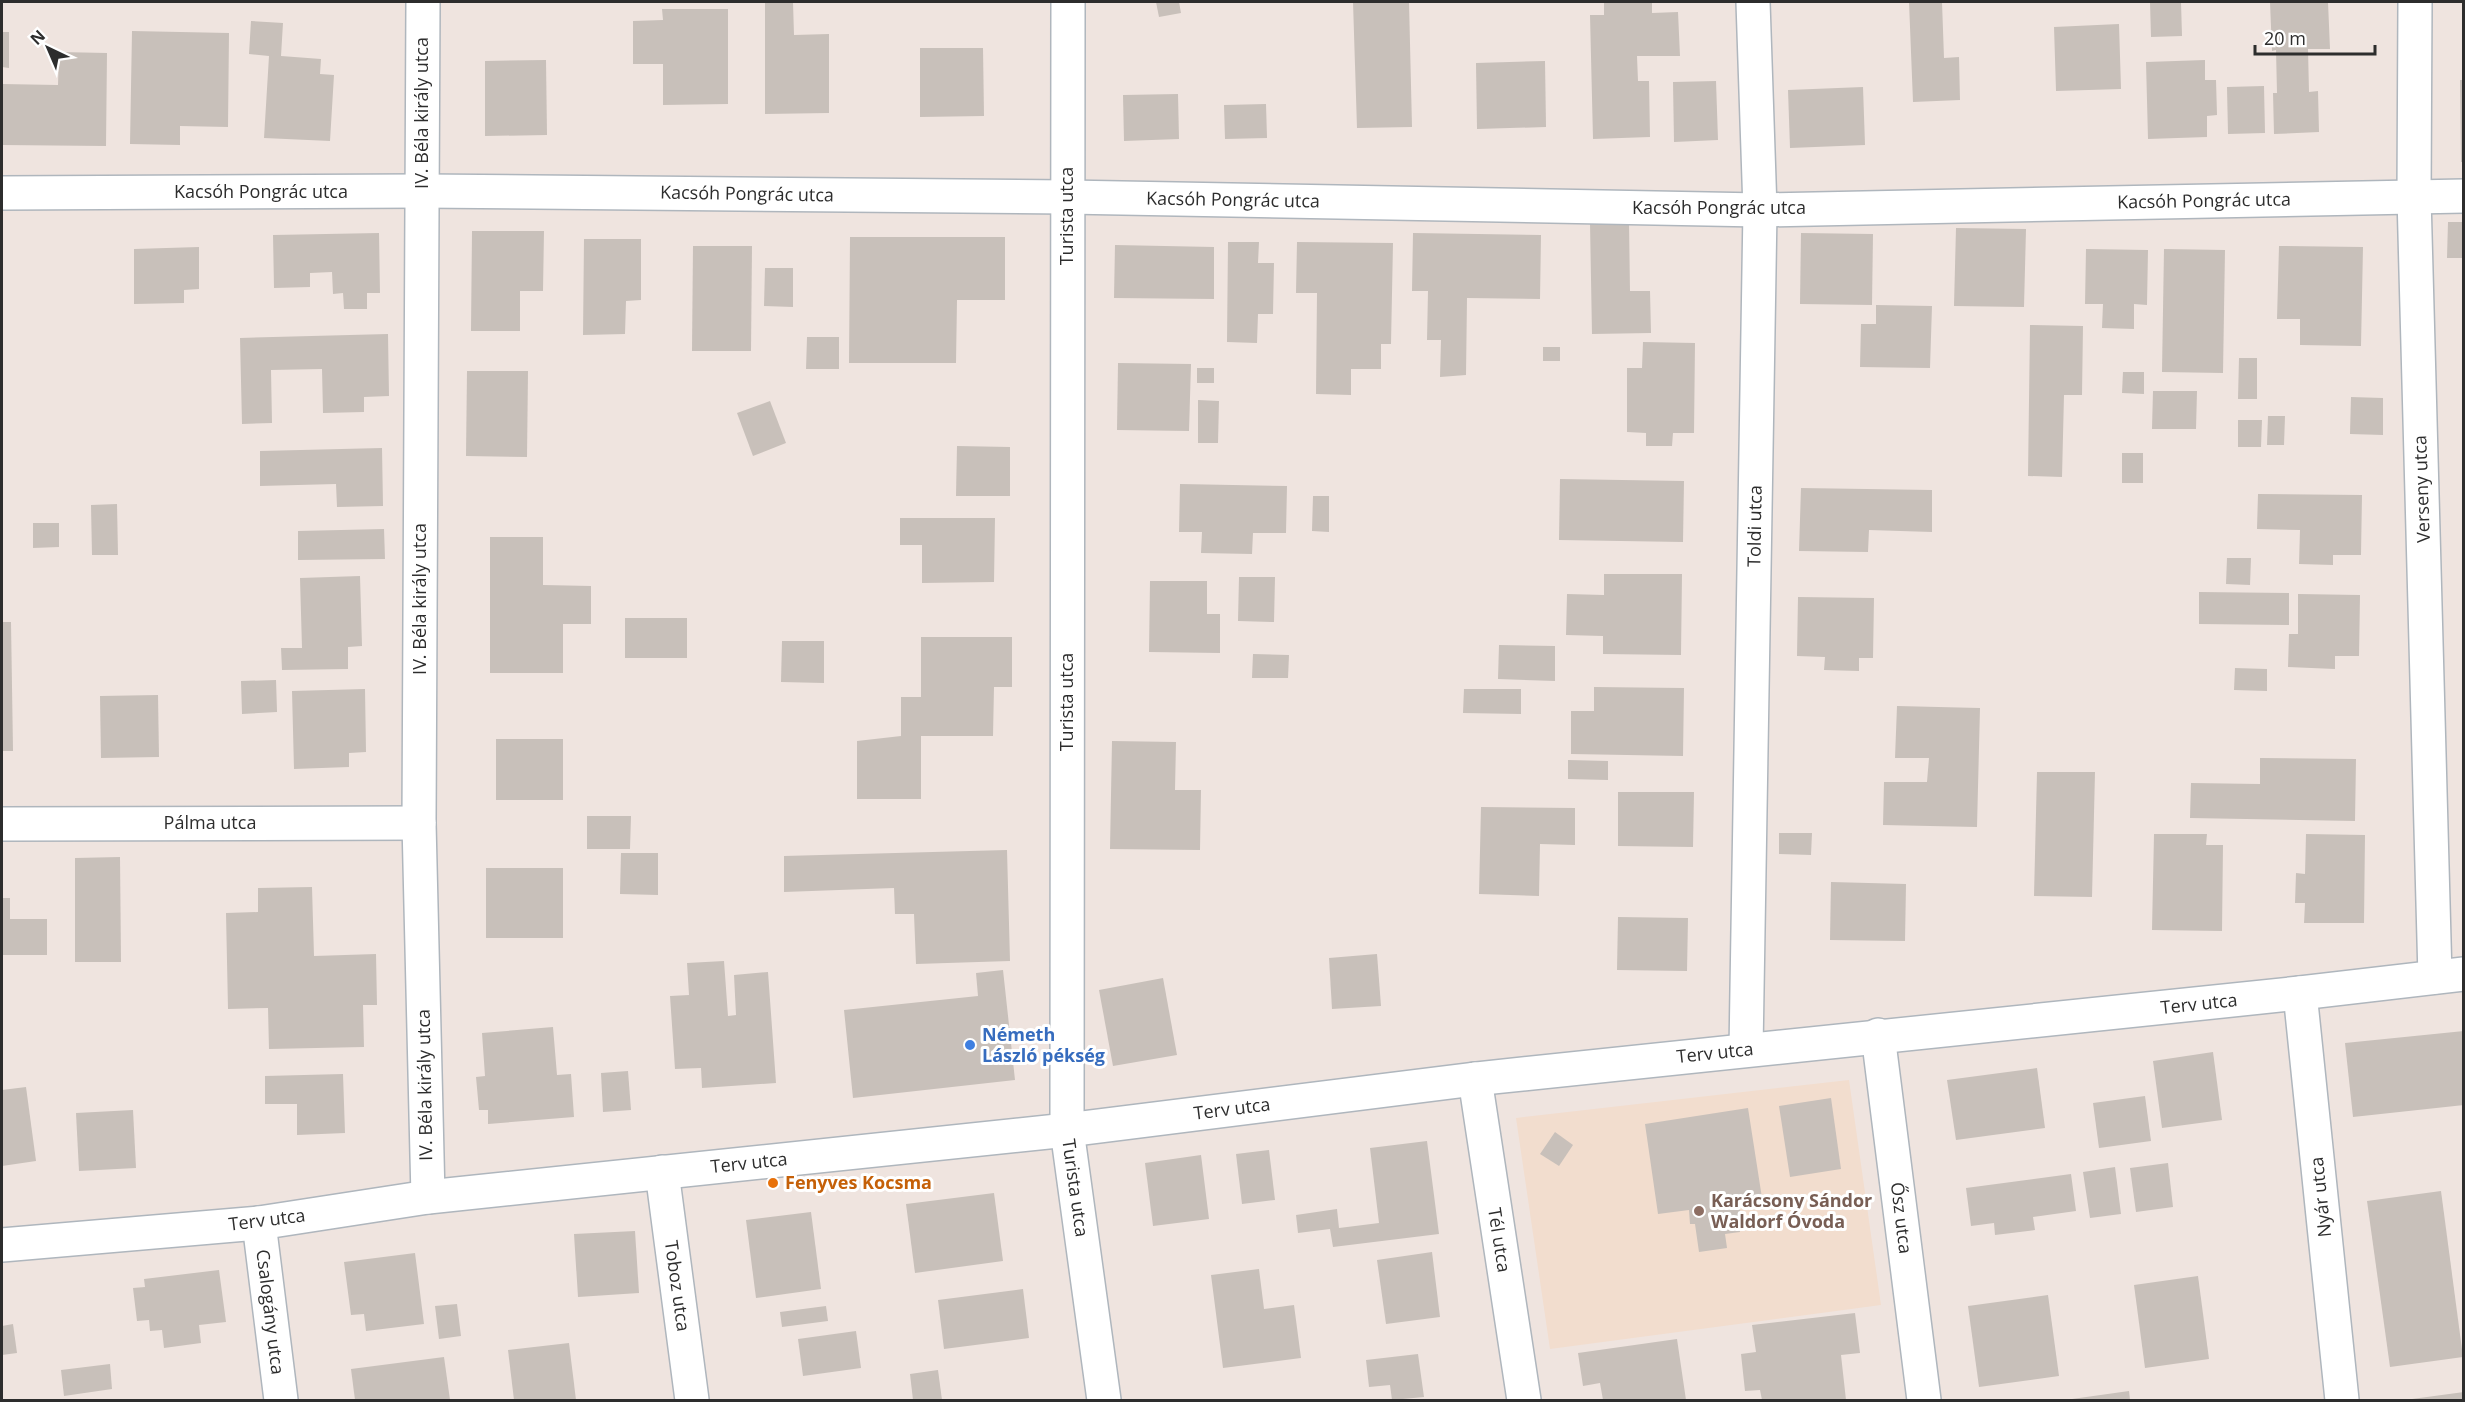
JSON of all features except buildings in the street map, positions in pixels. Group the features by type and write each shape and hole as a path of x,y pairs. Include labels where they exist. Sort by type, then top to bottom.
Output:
{"street":[{"name":"IV. Béla király utca","path":"423,2 419,823 428,1197"},
{"name":"Turista utca","path":"1068,2 1067,1130 1104,1401"},
{"name":"Toldi utca","path":"1746,1050 1760,210 1753,2"},
{"name":"Verseny utca","path":"2415,2 2414,197 2449,975"},
{"name":"Kacsóh Pongrác utca","path":"2,193 422,191 1067,198 1760,210 2463,196"},
{"name":"Pálma utca","path":"2,824 419,823"},
{"name":"Terv utca","path":"2,1245 259,1222 428,1197 1067,1130 1475,1079 1878,1035 2300,993 2449,975"},
{"name":"Nyár utca","path":"2300,993 2342,1401"},
{"name":"Ősz utca","path":"1878,1035 1924,1401"},
{"name":"Tél utca","path":"1475,1079 1524,1401"},
{"name":"Toboz utca","path":"662,1172 692,1401"},
{"name":"Csalogány utca","path":"259,1222 281,1401"}],"shaded area":[{"name":"Karácsony Sándor Waldorf Óvoda","path":"1849,1080 1881,1305 1550,1349 1516,1118"}],"place":[{"name":"Németh László pékség","path":"970,1045"},
{"name":"Fenyves Kocsma","path":"773,1183"},
{"name":"Karácsony Sándor Waldorf Óvoda","path":"1699,1211"}]}
